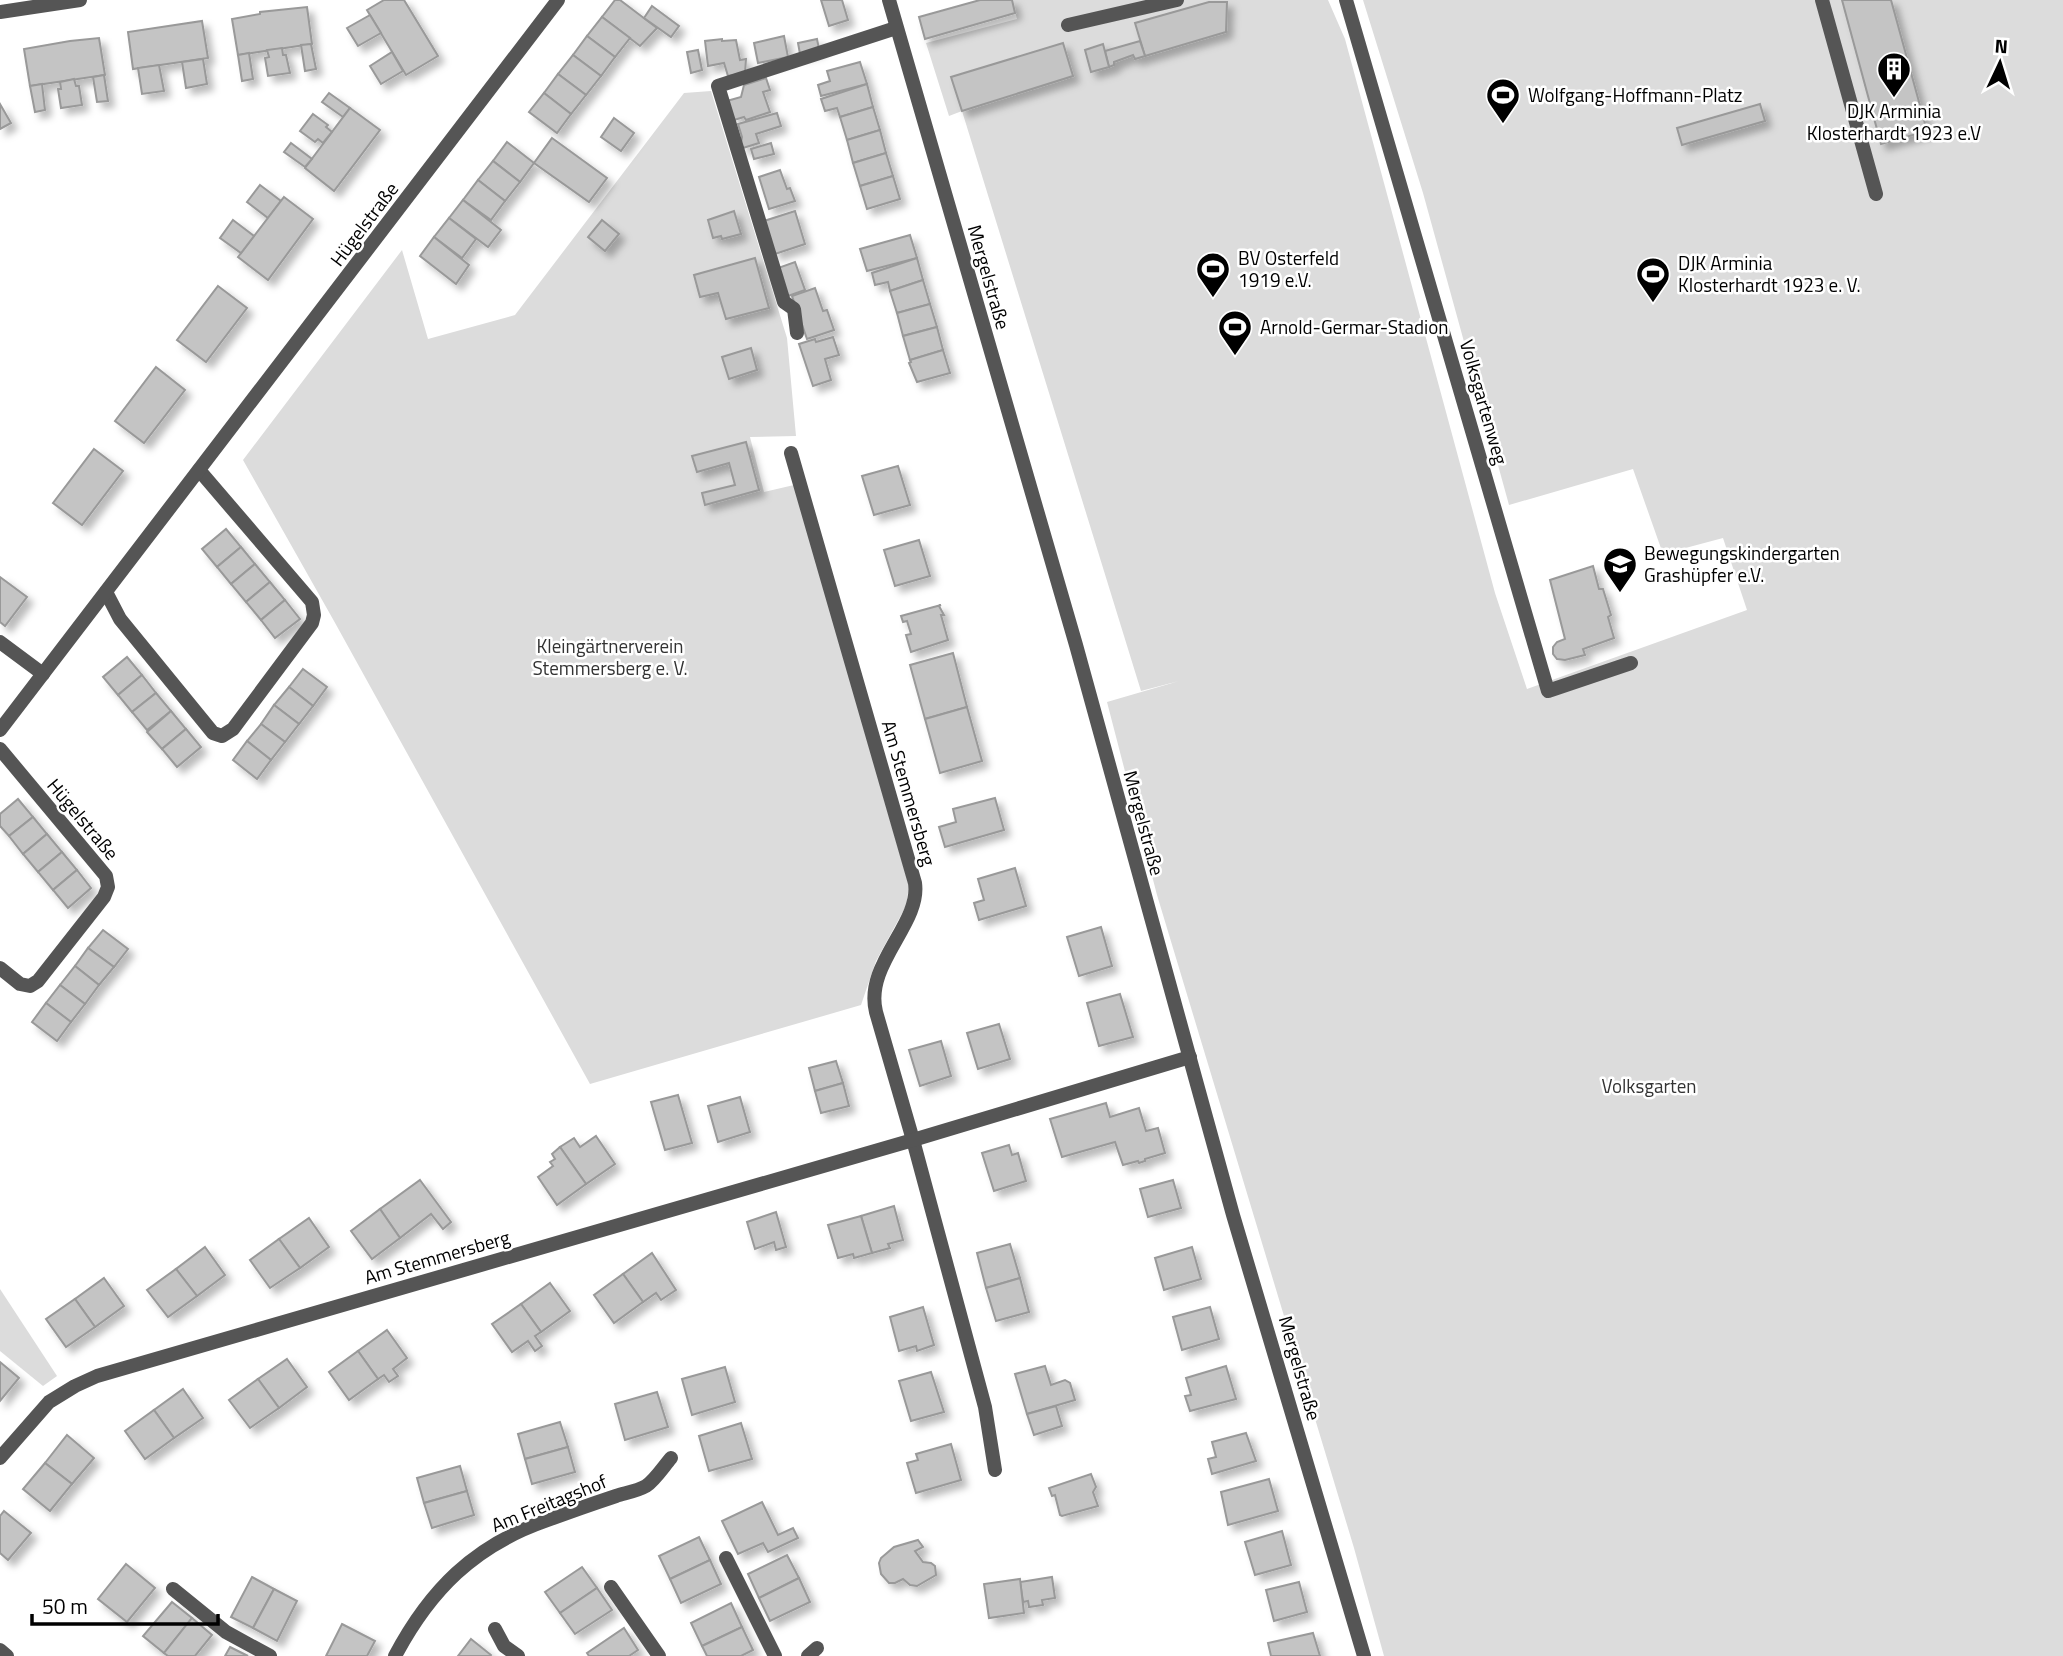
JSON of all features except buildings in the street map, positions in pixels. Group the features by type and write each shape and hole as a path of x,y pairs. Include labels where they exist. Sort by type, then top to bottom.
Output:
{"street":[{"path":"9,7 80,0"},
{"name":"Hügelstraße","path":"0,730 558,0"},
{"name":"Mergelstraße","path":"889,0 1076,645 1233,1215 1364,1656"},
{"path":"1068,25 1177,0"},
{"name":"Volksgartenweg","path":"1346,0 1548,691 1631,663"},
{"path":"1822,0 1876,194"},
{"path":"797,334 794,309 784,302 718,86 896,28"},
{"name":"Am Stemmersberg","path":"792,453 915,883 917,895 885,958 873,996 985,1407 995,1471"},
{"path":"106,592 120,619 213,733 222,736 233,729 312,623 314,615 312,603 199,470"},
{"path":"0,642 43,674"},
{"name":"Hügelstraße","path":"0,749 106,876 108,887 104,897 38,981 30,986 20,984 0,968"},
{"name":"Am Stemmersberg","path":"0,1458 49,1402 97,1376 1190,1057"},
{"name":"Am Freitagshof","path":"396,1656 430,1599 453,1575 480,1554 505,1537 541,1522 648,1485 671,1458"},
{"path":"726,1558 775,1656"},
{"path":"611,1587 659,1656"},
{"path":"173,1589 226,1632 270,1656"},
{"path":"495,1629 504,1646 518,1656"},
{"path":"0,1650 7,1656"}],"green space":[{"name":"Volksgarten","path":"1012,0 1328,0 1345,39 1495,593 1527,689 1747,610 1723,538 1663,554 1633,469 1509,505 1423,193 1363,0 2063,0 2063,1656 1384,1656 1354,1548 1157,895 1107,702 1179,681 1141,691 962,111 949,116 926,43 1017,19"},
{"name":"Kleingärtnerverein Stemmersberg e. V.","path":"711,91 787,338 796,436 750,437 764,492 794,485 909,886 906,906 876,961 861,1005 590,1084 243,460 402,250 428,339 515,315 684,93"},
{"path":"0,1289 57,1376 43,1386 0,1351"}],"place":[{"name":"DJK Arminia Klosterhardt 1923 e.V","path":"1894,99"},
{"name":"Wolfgang-Hoffmann-Platz","path":"1503,125"},
{"name":"BV Osterfeld 1919 e.V.","path":"1213,299"},
{"name":"DJK Arminia Klosterhardt 1923 e. V.","path":"1653,304"},
{"name":"Arnold-Germar-Stadion","path":"1235,357"},
{"name":"Bewegungskindergarten Grashüpfer e.V.","path":"1620,594"}]}
